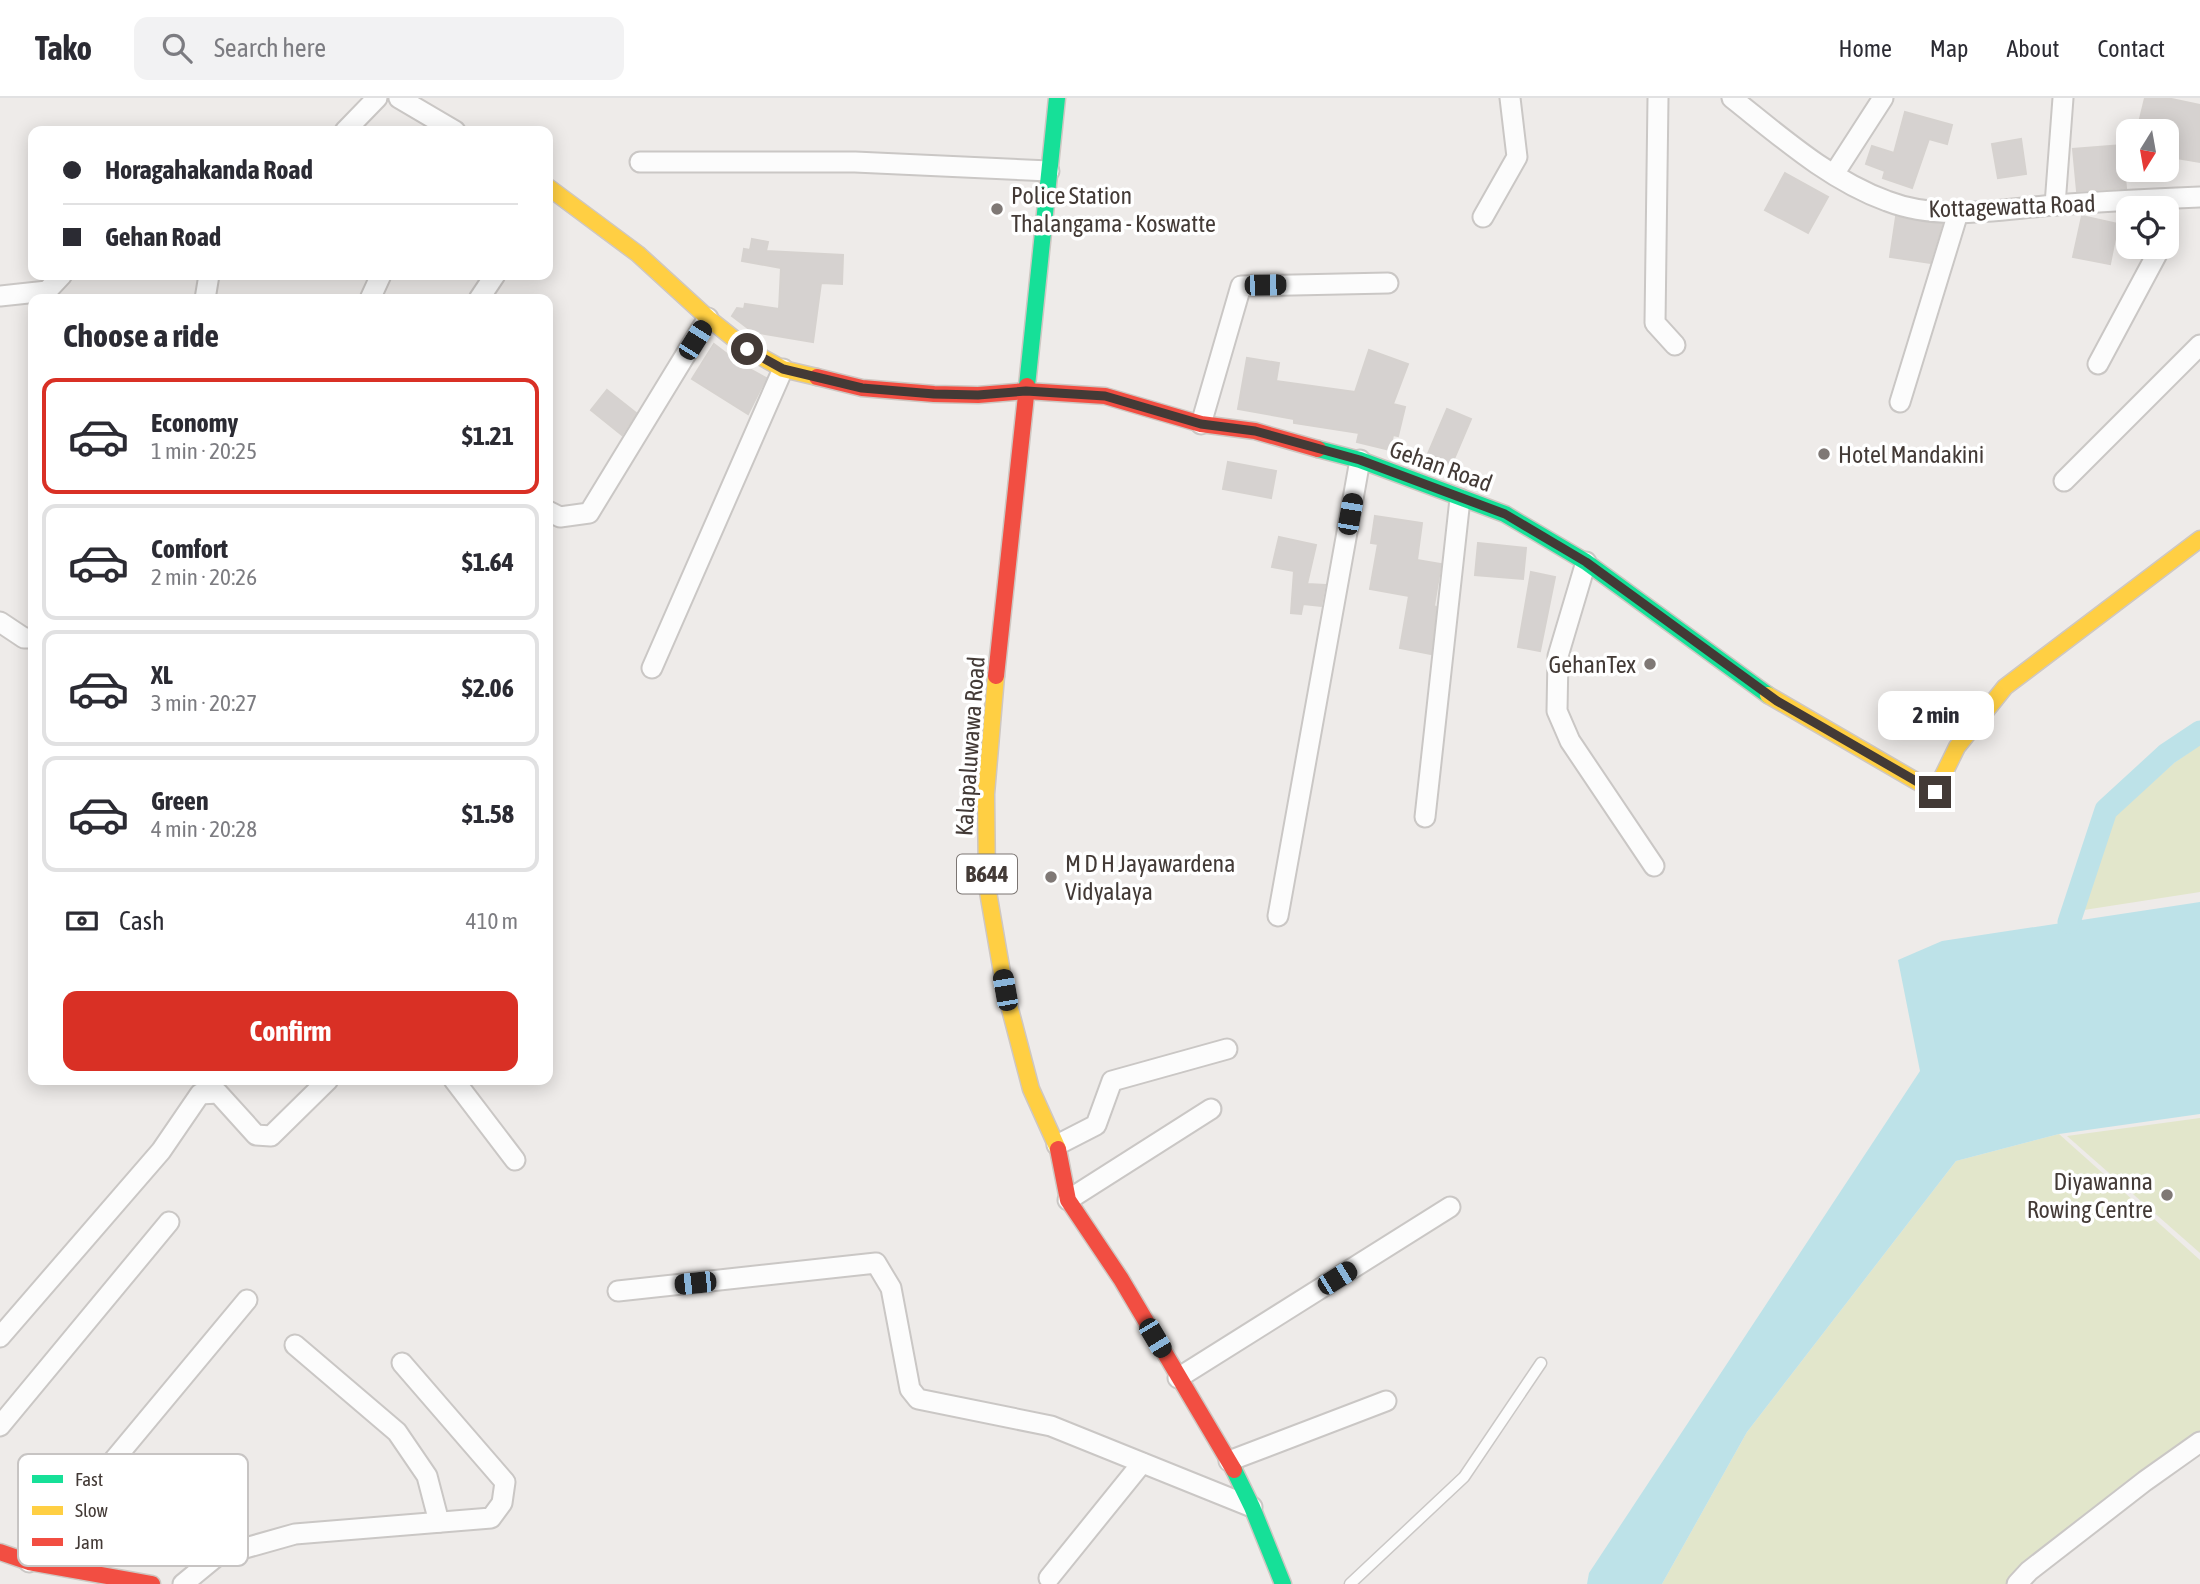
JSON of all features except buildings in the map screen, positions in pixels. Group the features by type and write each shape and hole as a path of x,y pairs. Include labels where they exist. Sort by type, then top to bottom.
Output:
{"street":[{"path":"350,126 377,98"},
{"path":"399,98 445,126"},
{"name":"Kalapaluwawa Road","path":"1057,98 992,718 986,794 987,886 1005,990 1031,1089 1057,1145 1068,1200 1121,1279 1229,1461 1252,1507 1283,1584"},
{"path":"1483,217 1517,157 1510,98"},
{"path":"1658,98 1655,323 1675,345"},
{"name":"Kottagewatta Road","path":"1732,98 1794,147 1854,187 1887,201 1916,209 1958,213 2056,205 2116,204"},
{"path":"1834,174 1883,98"},
{"path":"2056,205 2063,98"},
{"path":"640,162 855,162 1049,171"},
{"name":"Gehan Road","path":"553,192 638,254 708,318 747,349 783,369 862,388 978,395 1026,391 1105,396 1201,424 1255,431 1360,460 1505,514 1586,562 1777,701 1935,792 1957,747 2005,687 2200,539"},
{"name":"Kottagewatta Road","path":"2179,201 2200,197"},
{"path":"1900,402 1958,213"},
{"path":"2098,364 2154,259"},
{"path":"1201,424 1241,286 1388,283"},
{"path":"0,296 28,295"},
{"path":"553,514 560,517 589,513 708,318"},
{"path":"2064,481 2200,345"},
{"path":"652,668 783,369"},
{"path":"1278,916 1360,460"},
{"path":"1425,817 1460,499"},
{"path":"1586,562 1559,656 1557,711 1570,741 1654,866"},
{"path":"0,622 28,638"},
{"path":"1057,1145 1096,1125 1112,1081 1227,1049"},
{"path":"0,1337 161,1151 200,1094 218,1093 256,1135 271,1136 323,1085"},
{"path":"458,1085 515,1160"},
{"path":"1068,1200 1211,1109"},
{"path":"1178,1378 1450,1207"},
{"path":"0,1426 169,1222"},
{"path":"618,1291 876,1263 891,1288 910,1389 918,1399 1051,1426 1252,1507"},
{"path":"119,1454 247,1300"},
{"path":"295,1345 397,1432 427,1476 439,1522"},
{"path":"248,1547 295,1534 491,1518 502,1503 505,1482 402,1363"},
{"path":"1229,1461 1386,1401"},
{"path":"2017,1584 2039,1563 2200,1441"},
{"path":"1049,1578 1142,1462"},
{"path":"0,1552 18,1558"},
{"path":"51,1566 142,1583"},
{"path":"183,1584 206,1566"}],"lane":[{"path":"1350,1584 1464,1477 1541,1363"}],"green space":[{"path":"2200,745 2200,892 2084,910 2115,816 2174,763"},
{"name":"Diyawanna Rowing Centre","path":"2200,1118 2200,1253 2067,1136"},
{"path":"2059,1134 2200,1260 2200,1442 2017,1584 1662,1584 1747,1432 1956,1161"}],"water":[{"path":"2200,902 2200,1114 2059,1134 1956,1161 1747,1432 1662,1584 1587,1584 1589,1573 1920,1071 1898,960 1942,941"}],"waterway":[{"path":"2069,922 2106,810 2167,754 2200,732"}],"traffic: fast":[{"path":"1027,386 1057,98"},
{"path":"1318,449 1360,460 1505,514 1586,562 1768,695"},
{"path":"1234,1470 1283,1584"}],"traffic: slow":[{"path":"553,191 638,254 708,318 747,349 783,369 817,377"},
{"path":"1768,695 1935,792 1957,747 2005,687 2200,539"},
{"path":"996,676 986,794 987,886 1005,990 1031,1089 1058,1149"}],"traffic: jam":[{"path":"817,377 862,388 934,394 978,395 1026,391 1105,396 1201,424 1255,431 1318,449"},
{"path":"996,676 1027,386"},
{"path":"1058,1149 1068,1200 1121,1279 1234,1470"},
{"path":"0,1552 18,1558"},
{"path":"51,1566 152,1584"}],"place":[{"name":"Police Station Thalangama - Koswatte","path":"997,209"},
{"name":"Hotel Mandakini","path":"1824,454"},
{"name":"GehanTex","path":"1650,664"},
{"name":"M D H Jayawardena Vidyalaya","path":"1051,877"},
{"name":"Diyawanna Rowing Centre","path":"2167,1195"}],"route":[{"path":"747,349 783,369 862,388 934,394 978,395 1026,391 1105,396 1201,424 1255,431 1360,460 1505,514 1586,562 1777,701 1935,792"}]}
